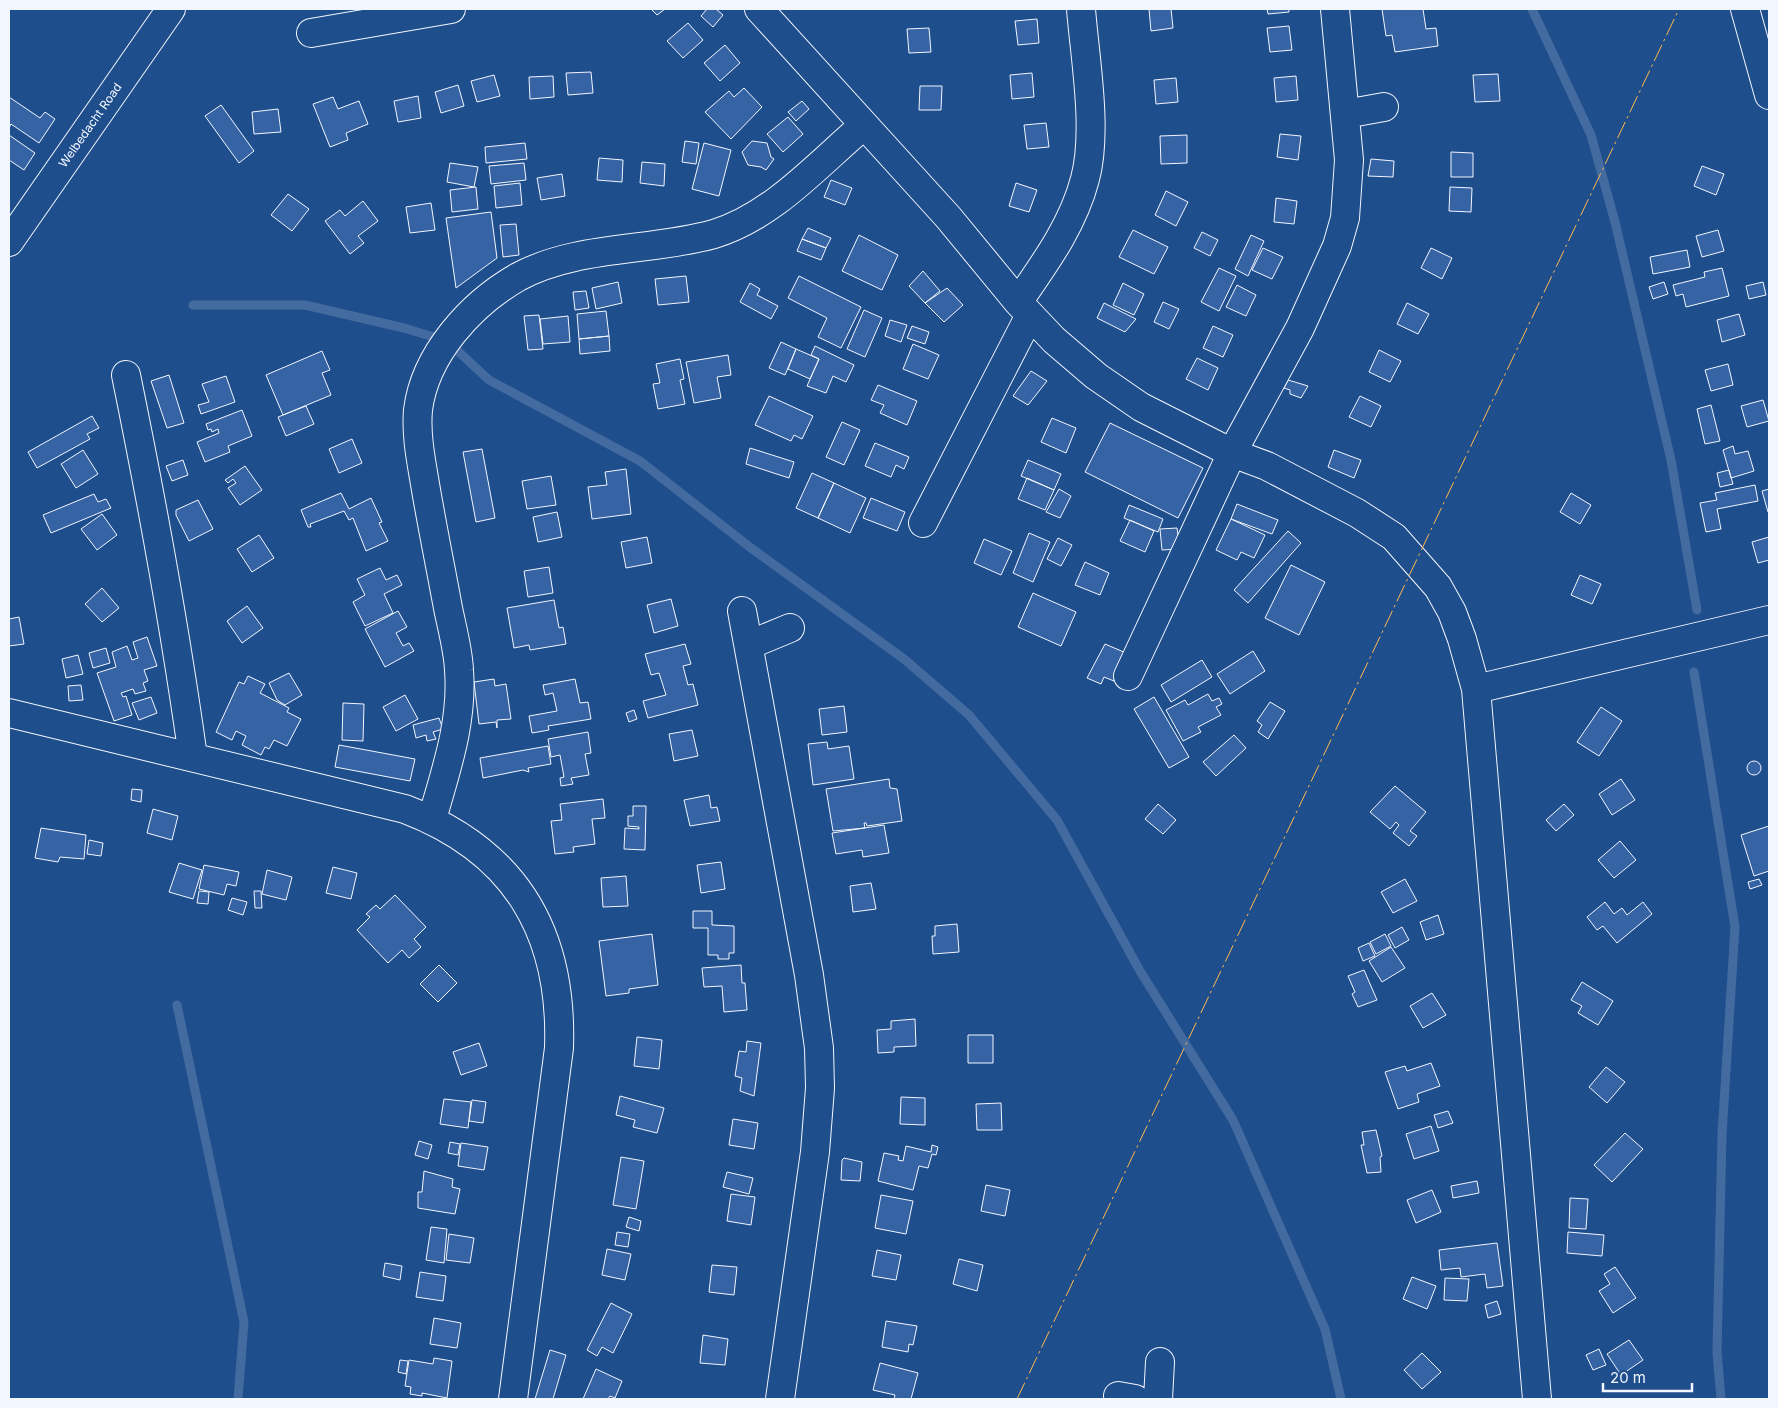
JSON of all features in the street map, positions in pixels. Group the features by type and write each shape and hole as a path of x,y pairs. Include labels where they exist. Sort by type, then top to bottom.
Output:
{"street":[{"name":"Welbedacht Road","path":"9,242 171,9"},
{"path":"311,33 451,9"},
{"path":"759,9 863,126 948,216 1024,308 1054,340 1117,393 1141,408 1232,452 1267,466 1357,513 1394,537 1438,587 1452,612 1476,688 1537,1399"},
{"path":"923,523 1024,308 1074,210 1086,179 1091,128 1081,9"},
{"path":"1128,676 1232,452 1300,328 1337,246 1345,218 1349,160 1335,9"},
{"path":"1745,9 1769,95"},
{"path":"1345,114 1384,107"},
{"path":"432,819 454,740 460,688 456,646 427,496 418,423 423,391 433,364 444,344 466,317 496,292 534,270 568,259 713,234 757,216 863,126"},
{"path":"126,375 155,514 175,628 192,757"},
{"path":"742,612 809,975 819,1048 820,1097 815,1152 780,1399"},
{"path":"1476,688 1769,620"},
{"path":"749,645 790,628"},
{"path":"9,714 405,809 432,819 464,838 494,860 512,884 537,920 550,956 556,985 560,1023 559,1048 513,1399"},
{"path":"1158,1399 1160,1362"}],"building":[{"path":"651,9 665,9 657,15"},
{"path":"707,9 716,9 723,15 713,27 701,16"},
{"path":"1149,9 1171,9 1173,28 1151,31"},
{"path":"1267,9 1289,9 1289,12 1268,14"},
{"path":"1382,9 1423,9 1426,29 1436,28 1438,46 1395,52 1392,35 1386,36"},
{"path":"1037,19 1039,43 1018,45 1015,21"},
{"path":"688,23 703,40 683,58 667,41"},
{"path":"1289,26 1292,50 1270,52 1267,28"},
{"path":"929,28 931,52 909,53 907,29"},
{"path":"725,45 740,63 720,81 704,63"},
{"path":"591,72 593,93 568,95 566,73"},
{"path":"1032,73 1034,97 1012,99 1010,75"},
{"path":"1498,74 1500,101 1475,102 1473,75"},
{"path":"494,75 500,96 477,102 471,81"},
{"path":"553,76 554,97 530,99 529,77"},
{"path":"1296,76 1298,100 1276,102 1274,78"},
{"path":"1176,78 1178,102 1156,104 1154,80"},
{"path":"458,85 464,106 441,113 435,92"},
{"path":"920,86 942,86 941,110 919,110"},
{"path":"744,88 762,107 731,139 705,112 729,91 734,97"},
{"path":"418,96 421,118 398,122 394,101"},
{"path":"9,97 40,118 45,112 55,119 39,143 11,124 9,128"},
{"path":"333,97 338,109 359,101 368,124 346,133 348,140 330,147 313,104"},
{"path":"802,101 809,109 796,121 788,112"},
{"path":"221,105 254,151 239,163 205,116"},
{"path":"278,109 281,132 254,134 252,112"},
{"path":"788,117 803,134 783,152 767,134"},
{"path":"1046,123 1049,147 1027,149 1024,125"},
{"path":"1280,134 1301,136 1298,160 1277,157"},
{"path":"9,135 35,153 24,170 9,160"},
{"path":"1187,135 1187,163 1161,164 1160,136"},
{"path":"685,141 699,143 696,164 682,162"},
{"path":"752,141 767,143 771,157 774,159 766,170 761,167 748,165 742,152"},
{"path":"525,143 527,159 486,163 485,147"},
{"path":"704,143 731,150 719,196 692,189"},
{"path":"1451,152 1473,153 1473,177 1451,177"},
{"path":"599,158 623,160 622,182 597,180"},
{"path":"1371,159 1394,161 1393,177 1368,176"},
{"path":"642,162 665,164 664,186 640,183"},
{"path":"450,163 478,167 474,187 447,182"},
{"path":"524,163 526,180 491,184 489,166"},
{"path":"1702,166 1724,174 1716,195 1694,186"},
{"path":"562,174 565,196 541,200 537,178"},
{"path":"831,180 852,188 845,205 824,197"},
{"path":"520,183 522,205 496,208 494,186"},
{"path":"1016,183 1037,190 1029,212 1009,206"},
{"path":"476,187 478,209 452,212 450,190"},
{"path":"1450,187 1472,188 1471,212 1449,211"},
{"path":"1166,191 1188,202 1176,226 1155,215"},
{"path":"288,194 309,209 292,231 271,215"},
{"path":"1276,198 1297,201 1294,224 1274,222"},
{"path":"363,201 378,221 358,236 364,243 350,254 325,221 340,210 345,216"},
{"path":"431,203 435,230 410,233 406,207"},
{"path":"491,212 497,258 456,288 446,218"},
{"path":"516,224 519,255 503,257 500,225"},
{"path":"808,228 831,238 826,248 802,239"},
{"path":"1133,230 1168,247 1154,274 1119,257"},
{"path":"1718,230 1724,251 1702,257 1696,236"},
{"path":"1202,232 1218,240 1210,256 1194,248"},
{"path":"859,235 898,255 882,290 842,271"},
{"path":"1251,235 1264,241 1248,276 1235,269"},
{"path":"802,239 826,248 821,260 797,251"},
{"path":"1263,248 1283,257 1272,279 1252,270"},
{"path":"1431,248 1452,258 1442,279 1421,268"},
{"path":"1687,250 1690,267 1653,274 1650,257"},
{"path":"1219,268 1236,276 1219,311 1201,302"},
{"path":"1722,268 1729,296 1686,307 1683,294 1676,296 1673,285 1705,277 1704,272"},
{"path":"923,271 940,291 925,303 909,286"},
{"path":"686,276 689,302 658,305 655,279"},
{"path":"799,276 861,307 841,348 818,337 827,318 788,298"},
{"path":"618,282 622,303 596,309 592,288"},
{"path":"1664,282 1668,294 1653,299 1649,287"},
{"path":"1763,282 1766,295 1749,299 1746,286"},
{"path":"750,283 760,289 757,295 778,306 771,319 740,302"},
{"path":"1123,283 1144,294 1134,315 1113,305"},
{"path":"1237,285 1256,295 1246,316 1226,307"},
{"path":"947,288 963,305 944,322 925,303"},
{"path":"586,291 589,308 575,310 573,292"},
{"path":"1163,302 1179,309 1169,329 1154,322"},
{"path":"1104,303 1136,319 1125,332 1097,318"},
{"path":"1407,303 1429,314 1418,334 1397,324"},
{"path":"864,310 882,318 865,357 847,349"},
{"path":"606,311 609,336 579,339 577,314"},
{"path":"1739,314 1745,335 1722,342 1717,320"},
{"path":"539,315 543,349 528,350 524,316"},
{"path":"568,316 570,342 543,344 540,319"},
{"path":"890,320 907,325 901,342 885,336"},
{"path":"912,326 929,332 925,344 907,338"},
{"path":"1213,326 1233,335 1223,357 1203,348"},
{"path":"609,336 610,351 580,354 579,339"},
{"path":"781,342 796,349 785,375 769,368"},
{"path":"913,344 939,355 928,379 903,369"},
{"path":"815,346 854,365 846,382 833,376 826,393 807,386 819,359 811,355"},
{"path":"796,349 819,359 810,379 788,369"},
{"path":"1379,350 1401,361 1390,382 1369,372"},
{"path":"322,351 330,370 322,373 331,395 283,415 266,375"},
{"path":"728,355 731,375 717,377 721,398 694,403 686,362"},
{"path":"1197,358 1218,368 1208,390 1186,379"},
{"path":"680,359 684,379 680,380 685,404 658,409 653,384 660,383 656,364"},
{"path":"1728,364 1733,385 1711,391 1705,370"},
{"path":"1031,371 1047,381 1028,405 1013,396"},
{"path":"169,375 184,423 167,428 151,381"},
{"path":"226,376 235,402 201,414 198,405 209,402 202,384"},
{"path":"1288,380 1308,386 1301,398 1290,394 1290,390 1284,388"},
{"path":"878,385 917,401 907,425 880,413 884,405 871,400"},
{"path":"769,396 813,416 802,439 794,435 791,441 755,425"},
{"path":"1360,396 1381,406 1371,427 1349,417"},
{"path":"1763,400 1769,421 1747,427 1741,406"},
{"path":"1711,405 1720,441 1705,444 1697,409"},
{"path":"306,406 314,424 286,436 278,417"},
{"path":"242,410 252,436 228,446 230,452 205,462 197,442 219,433 218,429 212,432 211,429 208,430 206,424"},
{"path":"92,416 99,428 87,434 90,439 37,468 28,452"},
{"path":"1052,418 1076,428 1066,453 1041,442"},
{"path":"842,422 860,430 844,465 826,457"},
{"path":"1110,423 1203,468 1178,518 1085,472"},
{"path":"352,439 362,463 339,473 329,449"},
{"path":"875,443 909,457 904,469 896,465 891,477 865,466"},
{"path":"1733,446 1735,454 1748,451 1754,471 1731,478 1723,450"},
{"path":"750,448 794,462 789,478 746,464"},
{"path":"482,449 495,518 476,522 463,452"},
{"path":"83,450 98,474 76,488 61,464"},
{"path":"1334,450 1361,460 1354,478 1328,467"},
{"path":"183,460 188,475 172,481 166,466"},
{"path":"1028,460 1061,474 1054,490 1021,476"},
{"path":"245,466 262,490 240,505 228,488 236,483 233,479 228,483 225,480"},
{"path":"626,469 631,514 592,519 588,487 607,485 605,472"},
{"path":"1729,470 1733,484 1720,487 1717,473"},
{"path":"812,473 834,483 818,518 796,508"},
{"path":"551,476 556,505 527,509 522,481"},
{"path":"1027,478 1054,490 1045,510 1018,499"},
{"path":"834,483 866,498 850,533 818,518"},
{"path":"1755,485 1758,501 1717,509 1721,529 1706,532 1700,503 1717,500 1715,493"},
{"path":"1059,489 1071,496 1060,518 1046,512"},
{"path":"1769,489 1769,512 1768,512 1762,491"},
{"path":"341,493 349,509 371,498 382,522 379,523 388,541 366,551 353,518 349,520 344,511 310,524 311,527 308,527 301,510"},
{"path":"1571,493 1591,505 1580,524 1560,512"},
{"path":"94,494 98,502 106,499 111,508 51,533 43,515"},
{"path":"871,498 905,512 897,531 863,518"},
{"path":"198,500 213,529 189,541 176,515 176,510"},
{"path":"1237,504 1278,520 1272,534 1231,519"},
{"path":"1129,505 1163,519 1158,532 1124,518"},
{"path":"557,512 562,537 538,542 533,517"},
{"path":"102,514 117,535 97,550 81,529"},
{"path":"1231,519 1265,535 1254,558 1241,552 1237,560 1216,550"},
{"path":"1130,520 1154,531 1145,552 1120,541"},
{"path":"1177,528 1180,549 1162,550 1160,529"},
{"path":"1288,531 1301,543 1248,603 1234,590"},
{"path":"1029,533 1050,542 1033,582 1013,573"},
{"path":"259,535 274,558 252,572 237,549"},
{"path":"647,537 652,563 626,568 621,542"},
{"path":"1769,537 1769,560 1758,563 1752,542"},
{"path":"1058,538 1072,545 1061,566 1047,559"},
{"path":"984,539 1012,551 1001,575 974,563"},
{"path":"1085,562 1109,573 1100,595 1075,585"},
{"path":"1291,565 1325,582 1299,635 1265,618"},
{"path":"549,567 553,593 528,597 524,571"},
{"path":"380,568 386,580 397,575 402,585 384,594 393,613 365,626 353,602 365,595 357,579"},
{"path":"1580,575 1601,584 1592,604 1571,595"},
{"path":"102,588 119,608 102,622 85,604"},
{"path":"1033,593 1076,612 1061,646 1018,627"},
{"path":"671,599 678,626 654,633 647,605"},
{"path":"554,600 559,628 563,627 566,644 530,650 529,645 514,648 507,608"},
{"path":"247,606 263,628 242,643 227,621"},
{"path":"398,611 407,627 396,633 403,646 409,643 414,651 385,667 365,629"},
{"path":"19,617 24,644 9,646 9,619"},
{"path":"147,637 157,666 144,670 148,681 143,683 146,691 135,694 133,689 121,693 123,697 126,696 132,715 114,721 97,673 116,667 112,652 127,646 132,660 138,658 133,642"},
{"path":"685,644 691,664 683,666 688,685 693,684 698,705 648,718 643,701 666,695 659,673 651,675 645,654"},
{"path":"1105,644 1126,653 1114,681 1104,677 1101,684 1087,678"},
{"path":"106,648 110,663 93,668 89,653"},
{"path":"1253,651 1265,671 1230,694 1217,674"},
{"path":"78,655 83,674 66,678 62,659"},
{"path":"1202,660 1212,677 1171,702 1161,685"},
{"path":"289,673 302,695 285,705 277,700 269,683"},
{"path":"248,676 265,684 260,693 289,708 287,712 301,719 287,746 274,740 269,749 265,747 261,755 242,745 246,736 236,731 232,740 216,732 239,682 244,684"},
{"path":"494,679 495,686 506,684 511,719 497,720 497,728 496,722 479,724 474,682"},
{"path":"575,679 580,703 588,702 591,719 548,726 549,730 532,733 529,716 557,711 553,693 545,695 543,685"},
{"path":"81,685 83,700 69,701 68,686"},
{"path":"1208,694 1212,701 1219,698 1222,704 1216,707 1221,715 1198,727 1201,732 1183,741 1166,710 1185,700 1188,705"},
{"path":"405,695 418,719 396,731 383,707"},
{"path":"151,697 157,713 139,720 132,703"},
{"path":"1154,697 1189,757 1169,768 1134,709"},
{"path":"1270,702 1285,711 1268,739 1258,732 1262,725 1257,721"},
{"path":"343,703 364,704 363,741 342,740"},
{"path":"844,706 847,732 822,735 819,709"},
{"path":"1601,707 1622,721 1599,756 1577,742"},
{"path":"634,710 637,719 629,722 626,713"},
{"path":"439,718 443,729 433,732 436,739 427,741 426,735 416,738 413,725"},
{"path":"692,730 698,756 674,761 669,734"},
{"path":"588,732 591,753 585,754 589,775 571,778 573,784 561,786 560,778 564,777 560,755 551,757 548,739"},
{"path":"1234,735 1246,748 1216,776 1203,762"},
{"path":"827,742 828,749 849,746 854,779 813,785 808,744"},
{"path":"339,745 415,759 410,781 335,767"},
{"path":"548,746 551,764 528,768 529,772 523,770 483,778 480,758"},
{"path":"1751,761 1757,761 1761,768 1757,775 1751,775 1747,771 1747,765"},
{"path":"889,779 890,788 897,789 902,821 867,826 864,823 865,828 833,831 826,789"},
{"path":"1621,779 1635,800 1612,815 1599,794"},
{"path":"1395,786 1426,812 1410,831 1417,836 1409,846 1393,833 1399,825 1396,822 1390,829 1370,812"},
{"path":"132,789 142,790 141,802 131,800"},
{"path":"709,795 711,808 717,807 720,821 690,826 684,800"},
{"path":"603,799 605,818 592,819 595,844 573,847 574,852 555,854 551,821 562,820 560,804"},
{"path":"1158,804 1176,820 1163,834 1145,819"},
{"path":"1564,804 1574,815 1556,831 1546,820"},
{"path":"633,806 646,806 645,850 624,849 625,828 639,829 639,827 628,826 628,816 633,816"},
{"path":"153,809 178,816 172,840 147,833"},
{"path":"884,825 889,853 863,857 862,850 836,854 832,833"},
{"path":"1769,826 1769,871 1754,876 1741,835"},
{"path":"41,828 86,835 84,859 60,857 58,862 35,858"},
{"path":"89,840 103,843 101,856 87,854"},
{"path":"1620,841 1636,860 1614,878 1598,860"},
{"path":"721,862 725,889 701,893 697,865"},
{"path":"179,863 202,870 193,899 169,892"},
{"path":"204,865 239,872 236,886 227,884 224,895 199,889"},
{"path":"333,867 357,873 351,899 326,893"},
{"path":"267,870 292,877 286,900 262,894"},
{"path":"626,876 628,906 603,907 601,878"},
{"path":"1405,879 1417,901 1393,913 1381,892"},
{"path":"1759,879 1762,885 1750,889 1748,882"},
{"path":"871,883 876,909 853,912 850,886"},
{"path":"199,891 209,892 208,904 197,903"},
{"path":"254,891 261,891 262,908 255,908"},
{"path":"395,895 426,927 414,939 421,947 409,958 402,950 388,963 357,930 370,917 366,914 376,905 380,909"},
{"path":"232,898 247,902 243,915 228,910"},
{"path":"1605,902 1614,914 1622,908 1627,915 1643,902 1652,914 1617,943 1603,926 1597,930 1587,917"},
{"path":"693,911 712,911 712,925 734,926 734,953 729,953 729,959 718,959 718,955 708,955 708,928 693,928"},
{"path":"1438,915 1444,934 1426,940 1420,922"},
{"path":"957,924 959,952 933,954 932,936 935,936 935,926"},
{"path":"1402,927 1409,940 1395,948 1388,935"},
{"path":"652,934 658,985 629,989 629,993 606,996 599,941"},
{"path":"1385,934 1391,946 1376,954 1370,942"},
{"path":"1369,943 1375,956 1363,961 1358,948"},
{"path":"1391,947 1405,968 1382,982 1369,961"},
{"path":"439,965 457,983 438,1002 420,984"},
{"path":"741,965 742,983 745,983 747,1010 724,1012 722,986 704,987 702,968"},
{"path":"1364,970 1377,1000 1358,1007 1352,994 1355,992 1348,976"},
{"path":"1582,982 1613,1001 1598,1025 1578,1013 1582,1006 1571,1000"},
{"path":"1432,993 1446,1015 1423,1028 1410,1006"},
{"path":"915,1019 916,1046 894,1047 894,1052 878,1053 877,1030 891,1029 891,1021"},
{"path":"968,1035 993,1035 993,1063 968,1063"},
{"path":"637,1037 662,1040 659,1069 634,1066"},
{"path":"747,1041 761,1043 754,1096 740,1091 742,1078 735,1076 739,1051 746,1052"},
{"path":"479,1043 487,1066 461,1075 453,1052"},
{"path":"1431,1063 1440,1086 1417,1094 1419,1102 1398,1109 1385,1072 1405,1066 1407,1071"},
{"path":"1606,1067 1625,1082 1607,1103 1589,1087"},
{"path":"620,1096 664,1108 657,1133 633,1127 635,1120 616,1115"},
{"path":"901,1097 925,1098 925,1125 900,1124"},
{"path":"444,1099 471,1102 468,1128 440,1124"},
{"path":"472,1100 486,1102 483,1123 469,1121"},
{"path":"1001,1103 1002,1130 977,1130 976,1104"},
{"path":"1448,1111 1453,1123 1438,1128 1434,1115"},
{"path":"733,1119 758,1123 754,1149 729,1145"},
{"path":"1431,1126 1439,1151 1414,1159 1406,1134"},
{"path":"1376,1130 1382,1156 1380,1157 1381,1172 1367,1173 1361,1145 1364,1145 1362,1132"},
{"path":"1625,1133 1643,1149 1612,1182 1594,1165"},
{"path":"419,1141 432,1145 428,1159 415,1155"},
{"path":"450,1142 460,1144 458,1155 448,1153"},
{"path":"461,1143 488,1147 484,1170 458,1166"},
{"path":"932,1145 938,1147 936,1155 932,1154 928,1168 919,1166 913,1190 878,1181 884,1153 899,1156 898,1160 903,1161 906,1146 931,1152"},
{"path":"621,1157 644,1161 636,1209 613,1205"},
{"path":"844,1158 862,1162 860,1181 841,1180 842,1160"},
{"path":"424,1171 453,1179 452,1187 460,1189 455,1214 418,1208 418,1192 422,1192"},
{"path":"727,1172 753,1178 749,1194 723,1187"},
{"path":"1477,1181 1479,1193 1453,1198 1451,1186"},
{"path":"986,1185 1010,1190 1005,1216 981,1211"},
{"path":"1432,1190 1441,1212 1416,1223 1407,1200"},
{"path":"731,1194 755,1197 751,1225 727,1221"},
{"path":"881,1195 913,1201 906,1234 875,1228"},
{"path":"1570,1198 1588,1199 1586,1229 1569,1228"},
{"path":"629,1217 641,1221 639,1231 626,1227"},
{"path":"431,1227 447,1229 444,1263 426,1260"},
{"path":"617,1232 630,1234 628,1247 615,1245"},
{"path":"1568,1232 1604,1235 1602,1256 1567,1253"},
{"path":"449,1234 474,1238 470,1263 446,1260"},
{"path":"1497,1243 1503,1286 1487,1288 1485,1274 1461,1277 1460,1268 1441,1270 1439,1250"},
{"path":"607,1249 631,1254 625,1280 602,1275"},
{"path":"877,1250 901,1255 896,1280 872,1276"},
{"path":"959,1259 983,1265 977,1291 953,1284"},
{"path":"385,1263 402,1266 400,1280 383,1276"},
{"path":"712,1265 737,1267 734,1295 709,1292"},
{"path":"1615,1267 1636,1298 1613,1313 1599,1291 1610,1284 1604,1274"},
{"path":"420,1272 446,1276 443,1301 416,1297"},
{"path":"1412,1277 1436,1286 1427,1309 1403,1299"},
{"path":"1445,1278 1469,1279 1467,1301 1444,1300"},
{"path":"1497,1301 1501,1314 1488,1318 1485,1305"},
{"path":"611,1303 632,1314 613,1353 602,1347 597,1356 587,1350"},
{"path":"434,1318 461,1323 457,1348 430,1344"},
{"path":"886,1321 917,1326 913,1345 909,1344 908,1352 882,1347"},
{"path":"703,1335 728,1339 725,1365 700,1363"},
{"path":"1629,1340 1643,1360 1621,1375 1607,1354"},
{"path":"1599,1349 1606,1365 1593,1370 1586,1355"},
{"path":"550,1350 566,1355 553,1399 535,1399"},
{"path":"1422,1353 1441,1372 1422,1389 1404,1370"},
{"path":"434,1358 452,1361 447,1398 422,1393 422,1396 410,1394 411,1387 405,1386 409,1360 433,1364"},
{"path":"400,1360 408,1361 406,1374 398,1372"},
{"path":"880,1363 918,1373 911,1399 894,1399 895,1395 873,1390"},
{"path":"596,1369 622,1381 615,1398 610,1396 608,1399 583,1399"}],"waterway":[{"path":"1532,9 1591,135 1615,222 1671,460 1697,610"},
{"path":"193,305 305,305 404,328 447,341 489,380 640,461 751,548 904,659 969,715 1057,820 1140,971 1233,1120 1325,1329 1341,1399"},
{"path":"1694,672 1735,927 1722,1135 1717,1352 1721,1399"},
{"path":"177,1005 244,1322 238,1399"}],"power":[{"path":"1017,1399 1679,9"}]}
